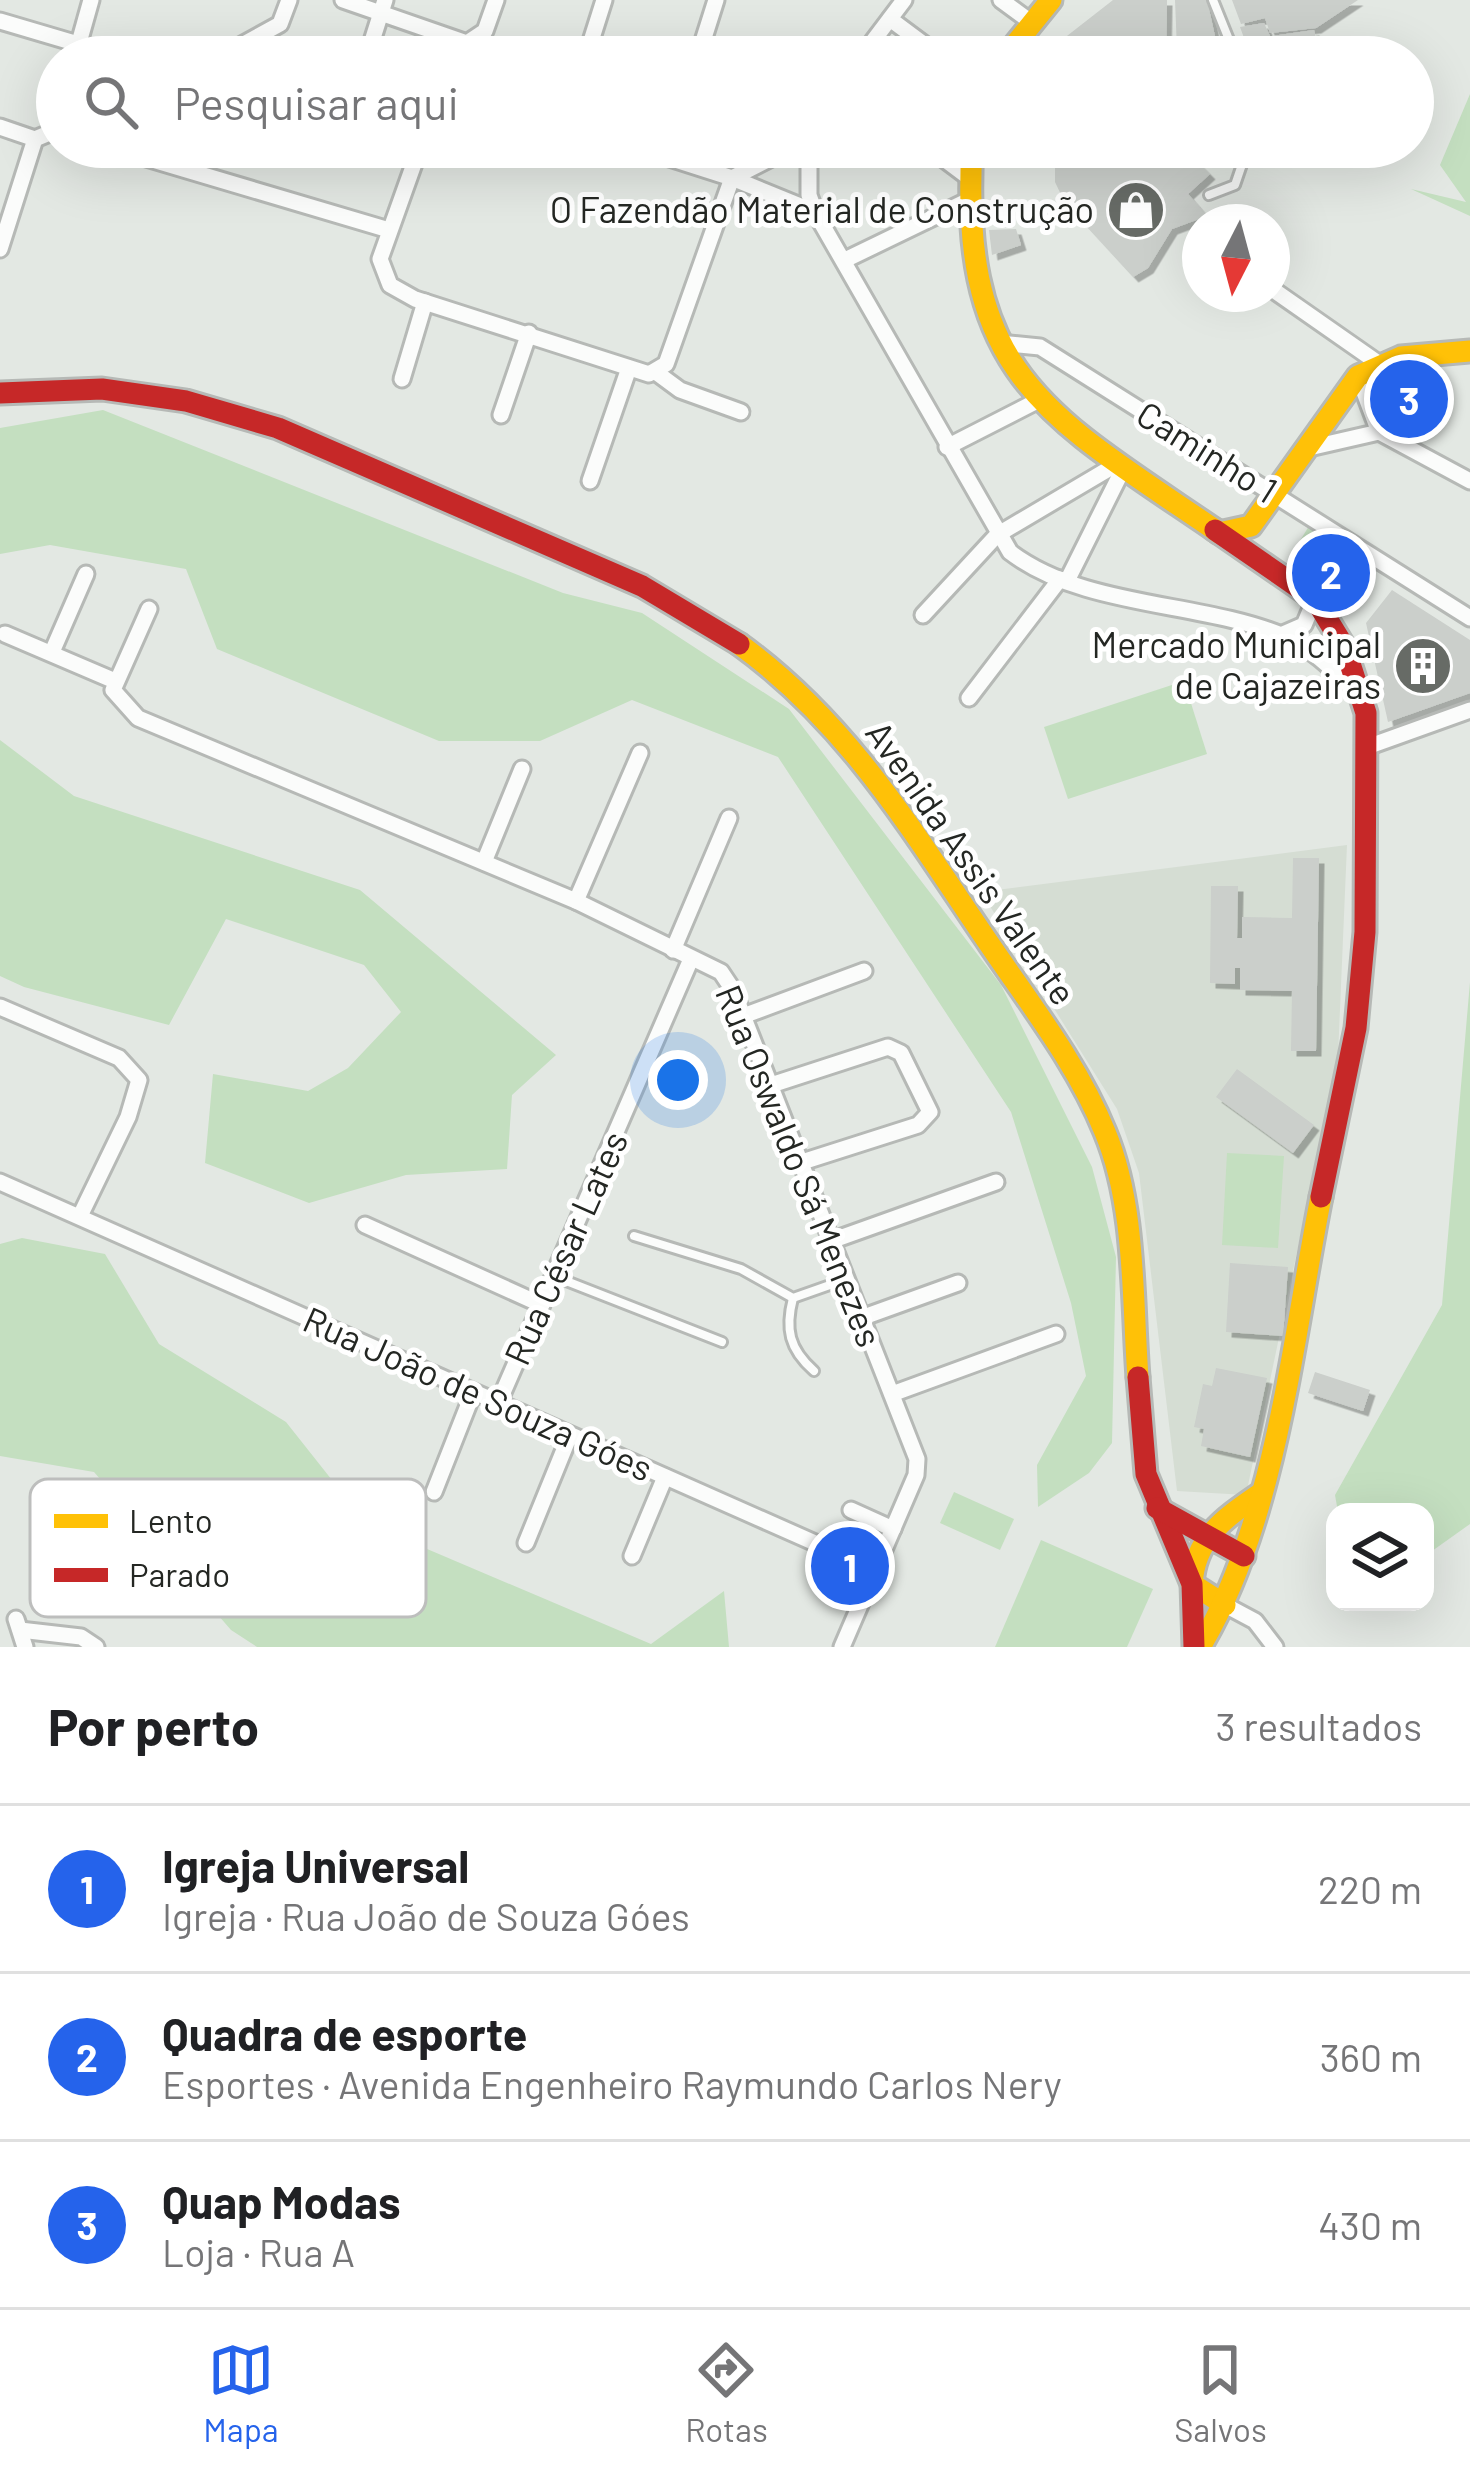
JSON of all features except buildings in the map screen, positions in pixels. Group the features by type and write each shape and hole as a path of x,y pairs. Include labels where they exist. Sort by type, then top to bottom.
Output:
{"main road":[{"path":"1021,36 1051,0"},
{"path":"970,168 968,189 981,298 999,344 1037,400 1120,466 1316,599 1345,648 1363,698 1365,932 1356,1028 1261,1493 1225,1605 1197,1647"},
{"path":"1251,554 1251,526 1358,376 1378,363 1470,351"},
{"name":"Avenida Assis Valente","path":"0,393 102,389 186,401 266,424 642,586 711,623 777,671 882,783 1057,1043 1106,1132 1124,1206 1141,1444 1156,1506 1192,1584 1197,1647"},
{"path":"1220,532 1251,526"},
{"path":"1225,1605 1192,1584 1196,1550 1207,1531 1261,1493"},
{"path":"1156,1506 1174,1521 1207,1531 1244,1556"}],"street":[{"path":"80,36 91,0"},
{"path":"258,36 280,24 289,0"},
{"path":"343,0 383,6 432,36"},
{"path":"479,36 496,0"},
{"path":"593,36 604,0"},
{"path":"705,36 716,0"},
{"path":"877,36 904,0"},
{"path":"1001,0 1031,22"},
{"path":"374,36 383,6"},
{"path":"890,19 912,36"},
{"path":"0,21 39,36"},
{"path":"0,127 35,140 0,249"},
{"path":"180,168 389,230"},
{"path":"412,168 380,260 385,280 424,302 628,368 657,373 680,390 741,412"},
{"path":"708,168 815,212"},
{"path":"657,373 666,364 732,178 752,168"},
{"path":"809,168 809,195 815,212 847,259 997,535 1024,562 1064,580 1281,635 1328,664 1363,698"},
{"path":"847,259 968,189 948,168"},
{"path":"402,379 424,302"},
{"path":"1290,302 1378,363"},
{"path":"501,416 529,333"},
{"name":"Caminho 1","path":"999,344 1040,347 1470,618"},
{"path":"590,481 628,368"},
{"path":"1358,376 1379,432 1470,481"},
{"path":"947,447 1037,400"},
{"path":"1309,448 1379,432"},
{"path":"922,615 997,535 1120,466"},
{"path":"969,698 1064,580 1120,466"},
{"path":"52,652 86,574"},
{"path":"1281,635 1304,626 1316,599"},
{"path":"5,634 116,681 149,609"},
{"name":"Rua Oswaldo Sá Menezes","path":"116,681 114,698 124,708 172,735 576,901 721,972 743,1016 917,1460 916,1475 842,1647"},
{"path":"1367,747 1470,710"},
{"path":"576,901 640,753"},
{"path":"484,862 522,769"},
{"path":"673,950 729,818"},
{"name":"Rua César Lates","path":"498,1404 691,959"},
{"path":"743,1016 864,971"},
{"path":"0,1006 119,1058 139,1080 128,1117 80,1216"},
{"path":"768,1086 880,1047 901,1053 930,1112 925,1122 799,1163"},
{"path":"831,1241 996,1182"},
{"name":"Rua João de Souza Góes","path":"0,1183 876,1570"},
{"path":"365,1225 542,1305"},
{"path":"861,1318 958,1283"},
{"path":"892,1394 1055,1334"},
{"path":"434,1492 473,1393"},
{"path":"526,1543 570,1435"},
{"path":"632,1556 664,1477"},
{"path":"851,1510 893,1528"},
{"path":"1225,1605 1248,1616 1275,1647"},
{"path":"25,1647 18,1624 81,1637 95,1647"}],"lane":[{"path":"1213,0 1228,36"},
{"path":"1209,195 1241,178 1243,168"},
{"path":"634,1236 741,1269 793,1298 845,1279"},
{"path":"555,1276 722,1342"},
{"path":"793,1298 786,1325 796,1355 814,1371"}],"shaded area":[{"path":"1347,845 1338,1056 1246,1495 1177,1491 1139,1173 1117,1109 981,892"}],"green space":[{"path":"1470,94 1470,216 1411,189 1466,202 1440,165"},
{"path":"103,410 563,593 642,613 789,709 1001,985 1092,1167 1116,1257 1112,1443 1089,1473 1038,1507 1037,1465 1086,1376 1071,1303 1011,1112 778,757 632,700 540,741 439,741 217,649 186,569 50,545 0,554 0,428"},
{"path":"1309,526 1357,556 1339,590 1290,557"},
{"path":"1184,681 1207,754 1068,799 1044,727"},
{"path":"0,740 74,796 360,890 556,1055 512,1095 507,1169 406,1175 309,1203 205,1163 213,1074 308,1091 348,1068 401,1012 364,965 226,919 169,1025 24,987 0,976"},
{"path":"1470,982 1470,1524 1434,1550 1434,1503 1336,1503 1335,1495 1442,1305"},
{"path":"1227,1153 1284,1156 1278,1248 1222,1245"},
{"path":"22,1238 105,1254 159,1344 286,1422 331,1479 100,1479 94,1472 0,1456 0,1244"},
{"path":"954,1492 1014,1519 1000,1550 940,1523"},
{"path":"1041,1540 1153,1589 1127,1647 995,1647"},
{"path":"426,1548 651,1644 724,1591 729,1647 257,1647 220,1617 426,1617"}],"traffic: slow":[{"path":"1022,36 1051,0"},
{"path":"972,168 972,224 981,287 998,338 1025,380 1060,418 1103,453 1215,530"},
{"path":"1219,533 1251,526 1358,376 1401,357 1470,351"},
{"path":"739,644 814,709 878,783 1081,1083 1105,1132 1122,1190 1138,1377"},
{"path":"1200,1647 1226,1597 1264,1487 1321,1197"},
{"path":"1225,1605 1192,1584 1194,1568 1214,1530 1261,1493"}],"traffic: jam":[{"path":"0,393 102,389 186,401 278,428 642,586 739,644"},
{"path":"1215,530 1315,599 1345,648 1366,713 1365,932 1356,1028 1321,1197"},
{"path":"1138,1377 1146,1474 1192,1584 1194,1647"},
{"path":"1157,1508 1244,1556"}],"place":[{"name":"O Fazendão Material de Construção","path":"1136,210"},
{"name":"Quap Modas","path":"1409,399"},
{"name":"Quadra de esporte","path":"1331,573"},
{"name":"Mercado Municipal de Cajazeiras","path":"1423,666"},
{"name":"Igreja Universal","path":"850,1566"}]}
